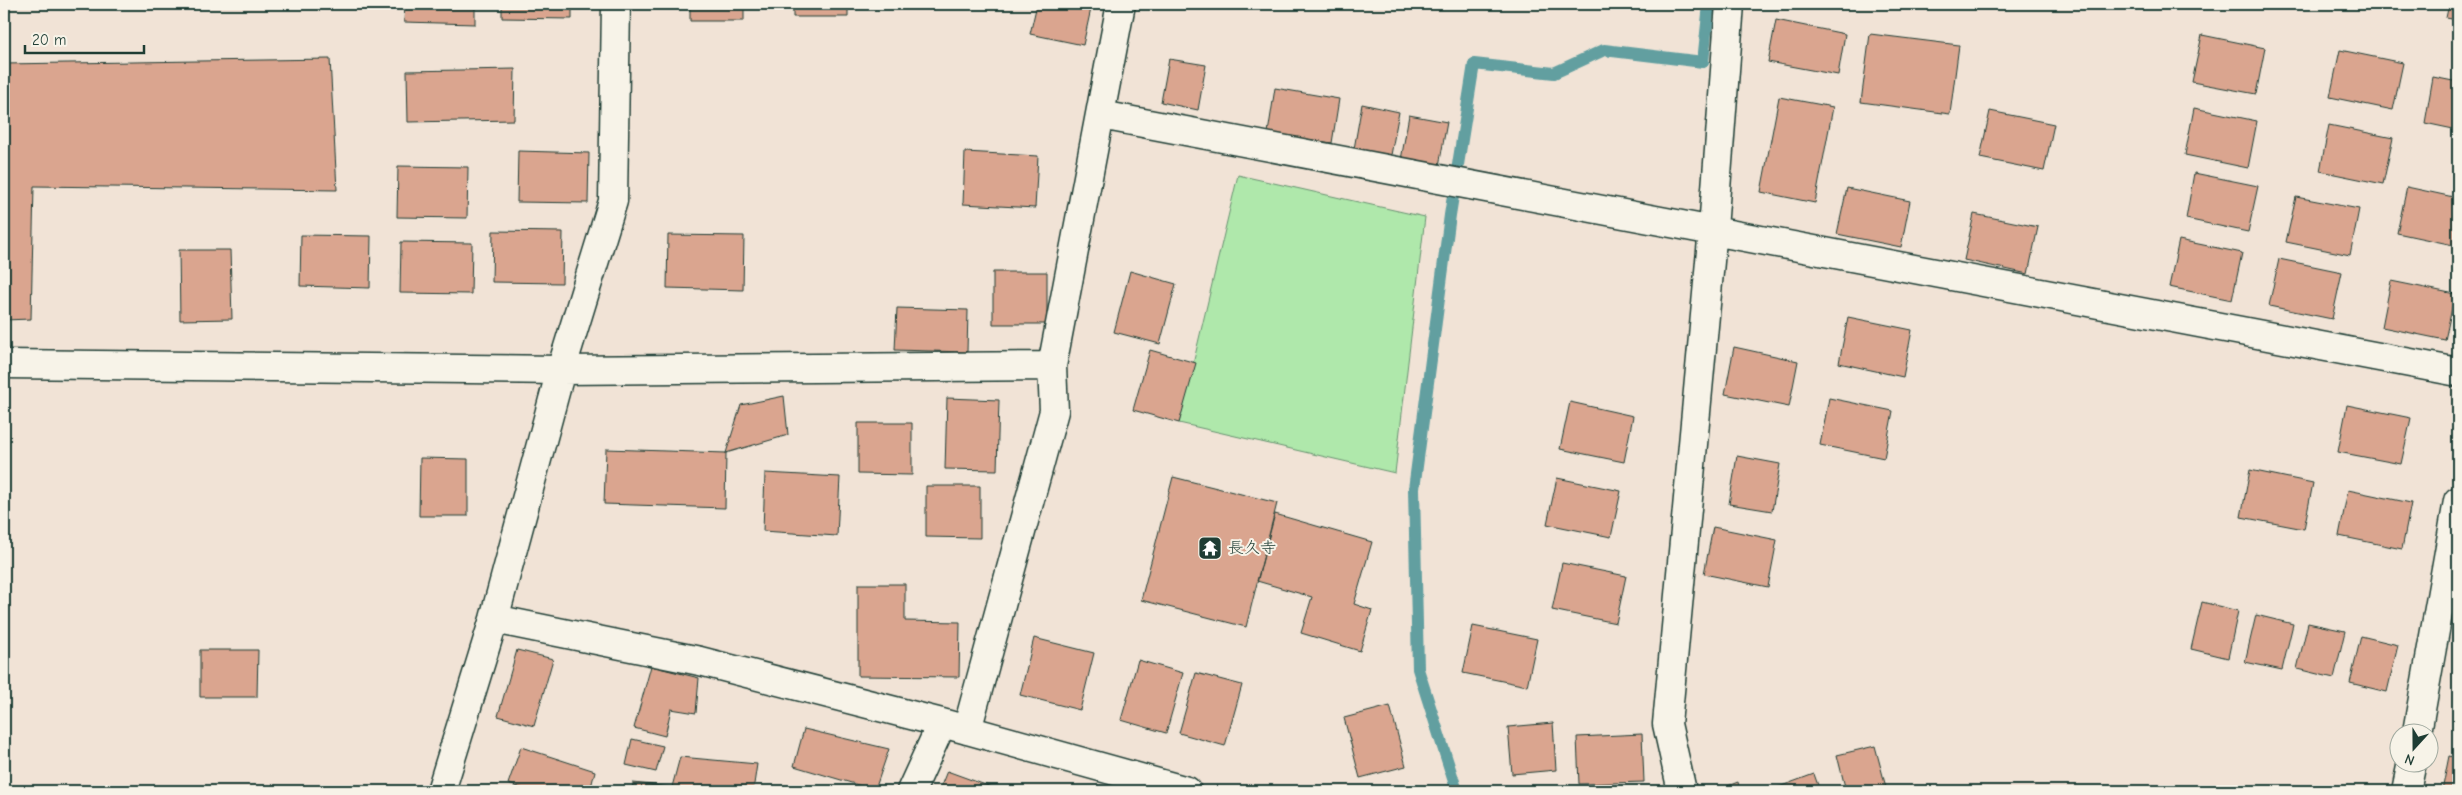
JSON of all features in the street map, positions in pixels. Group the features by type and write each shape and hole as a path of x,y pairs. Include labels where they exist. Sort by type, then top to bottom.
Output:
{"street":[{"path":"441,791 494,619 561,370 613,201 616,4"},
{"path":"968,730 1054,412 1052,366 1121,4"},
{"path":"1682,791 1667,724 1713,229 1730,4"},
{"path":"1101,115 1713,229 2458,372"},
{"path":"4,364 561,370 1052,366"},
{"path":"2419,722 2458,501"},
{"path":"494,619 700,661 942,723 1187,791"},
{"path":"911,791 942,723"},
{"path":"2406,791 2410,772"}],"green space":[{"path":"1238,175 1425,217 1395,473 1179,423"}],"building":[{"path":"405,4 475,4 475,24 404,22"},
{"path":"502,4 572,4 572,19 502,18"},
{"path":"690,4 744,4 744,21 690,21"},
{"path":"793,4 848,4 848,17 793,17"},
{"path":"1037,4 1092,4 1083,45 1030,34"},
{"path":"2449,4 2458,4 2458,20 2446,18"},
{"path":"1776,20 1845,34 1838,75 1768,62"},
{"path":"1870,34 1959,45 1950,114 1861,102"},
{"path":"2202,35 2265,48 2256,94 2192,82"},
{"path":"2340,50 2403,63 2393,110 2330,97"},
{"path":"330,59 337,190 34,186 31,319 4,320 4,64"},
{"path":"1169,59 1206,65 1198,110 1161,102"},
{"path":"515,69 514,120 408,122 407,71"},
{"path":"2433,77 2458,82 2458,130 2425,123"},
{"path":"1275,88 1339,99 1332,143 1268,133"},
{"path":"1779,97 1833,107 1815,203 1761,192"},
{"path":"1362,104 1399,112 1391,155 1354,149"},
{"path":"2194,108 2257,121 2248,168 2185,155"},
{"path":"1990,111 2054,124 2044,171 1980,158"},
{"path":"1409,115 1447,122 1439,166 1401,160"},
{"path":"2329,125 2393,138 2383,184 2320,171"},
{"path":"518,151 589,153 588,203 517,202"},
{"path":"965,152 1038,156 1035,208 963,204"},
{"path":"398,166 468,167 467,218 397,217"},
{"path":"2194,173 2258,186 2248,232 2186,219"},
{"path":"2407,187 2458,198 2458,246 2397,233"},
{"path":"1847,188 1910,201 1901,247 1837,234"},
{"path":"2296,197 2359,209 2350,255 2286,242"},
{"path":"1974,214 2038,227 2028,274 1964,260"},
{"path":"493,231 563,232 562,283 492,282"},
{"path":"301,235 371,236 370,288 300,286"},
{"path":"668,235 744,236 743,290 667,288"},
{"path":"2179,240 2242,253 2232,300 2169,287"},
{"path":"401,242 472,243 471,294 400,293"},
{"path":"179,250 230,250 232,319 180,320"},
{"path":"2279,259 2342,272 2332,319 2269,306"},
{"path":"1130,271 1176,284 1160,344 1114,332"},
{"path":"993,272 1047,272 1047,324 993,324"},
{"path":"2391,281 2455,294 2445,340 2382,327"},
{"path":"897,308 968,310 967,352 895,350"},
{"path":"1848,317 1912,330 1903,377 1839,363"},
{"path":"1734,347 1798,361 1789,407 1725,394"},
{"path":"1150,350 1196,363 1179,423 1133,410"},
{"path":"784,396 788,435 726,453 741,405"},
{"path":"947,398 999,400 997,470 945,469"},
{"path":"1829,398 1893,411 1884,458 1820,445"},
{"path":"1570,402 1633,416 1624,462 1560,449"},
{"path":"2347,405 2411,418 2401,464 2338,452"},
{"path":"858,423 912,423 912,475 858,474"},
{"path":"606,449 726,453 725,508 604,504"},
{"path":"1737,456 1780,464 1772,511 1729,504"},
{"path":"420,458 468,459 468,516 419,516"},
{"path":"2250,470 2313,483 2304,529 2241,517"},
{"path":"765,473 840,477 837,536 763,531"},
{"name":"長久寺","path":"1173,477 1277,503 1246,627 1141,600"},
{"path":"1557,478 1621,491 1611,537 1547,524"},
{"path":"926,486 980,486 980,538 926,537"},
{"path":"2348,490 2411,503 2402,549 2339,536"},
{"path":"1275,514 1372,542 1354,604 1372,610 1360,651 1301,633 1312,597 1257,581"},
{"path":"1713,527 1777,540 1768,587 1704,574"},
{"path":"1562,563 1626,576 1616,623 1552,610"},
{"path":"858,584 905,584 905,621 960,622 959,677 858,676"},
{"path":"2202,602 2238,611 2228,658 2191,649"},
{"path":"2256,615 2293,624 2282,670 2245,662"},
{"path":"2308,623 2345,631 2334,678 2297,669"},
{"path":"1473,626 1537,639 1527,686 1463,673"},
{"path":"2361,636 2398,645 2387,692 2350,683"},
{"path":"1034,638 1094,653 1080,710 1020,695"},
{"path":"200,650 258,650 257,697 200,697"},
{"path":"517,650 553,659 534,726 498,716"},
{"path":"1138,660 1183,673 1166,733 1121,720"},
{"path":"651,666 699,678 696,713 671,709 665,736 634,728"},
{"path":"1196,673 1242,685 1225,746 1179,733"},
{"path":"1390,706 1406,766 1360,778 1344,718"},
{"path":"1553,723 1556,770 1512,774 1508,727"},
{"path":"804,729 889,749 875,790 794,766"},
{"path":"1642,734 1644,782 1579,784 1577,737"},
{"path":"632,739 663,746 656,772 626,765"},
{"path":"1875,746 1887,791 1846,791 1837,755"},
{"path":"521,747 595,771 590,791 531,791 508,784"},
{"path":"2449,756 2458,758 2458,791 2442,791"},
{"path":"680,757 757,764 753,791 632,791 633,783 672,787"},
{"path":"947,771 1002,791 939,791"},
{"path":"1814,774 1820,791 1768,791"},
{"path":"1738,782 1740,791 1715,791"}],"waterway":[{"path":"1457,791 1418,669 1414,489 1450,215 1474,64 1554,73 1604,50 1703,62 1709,4"}],"place":[{"name":"長久寺","path":"1210,548"}]}
